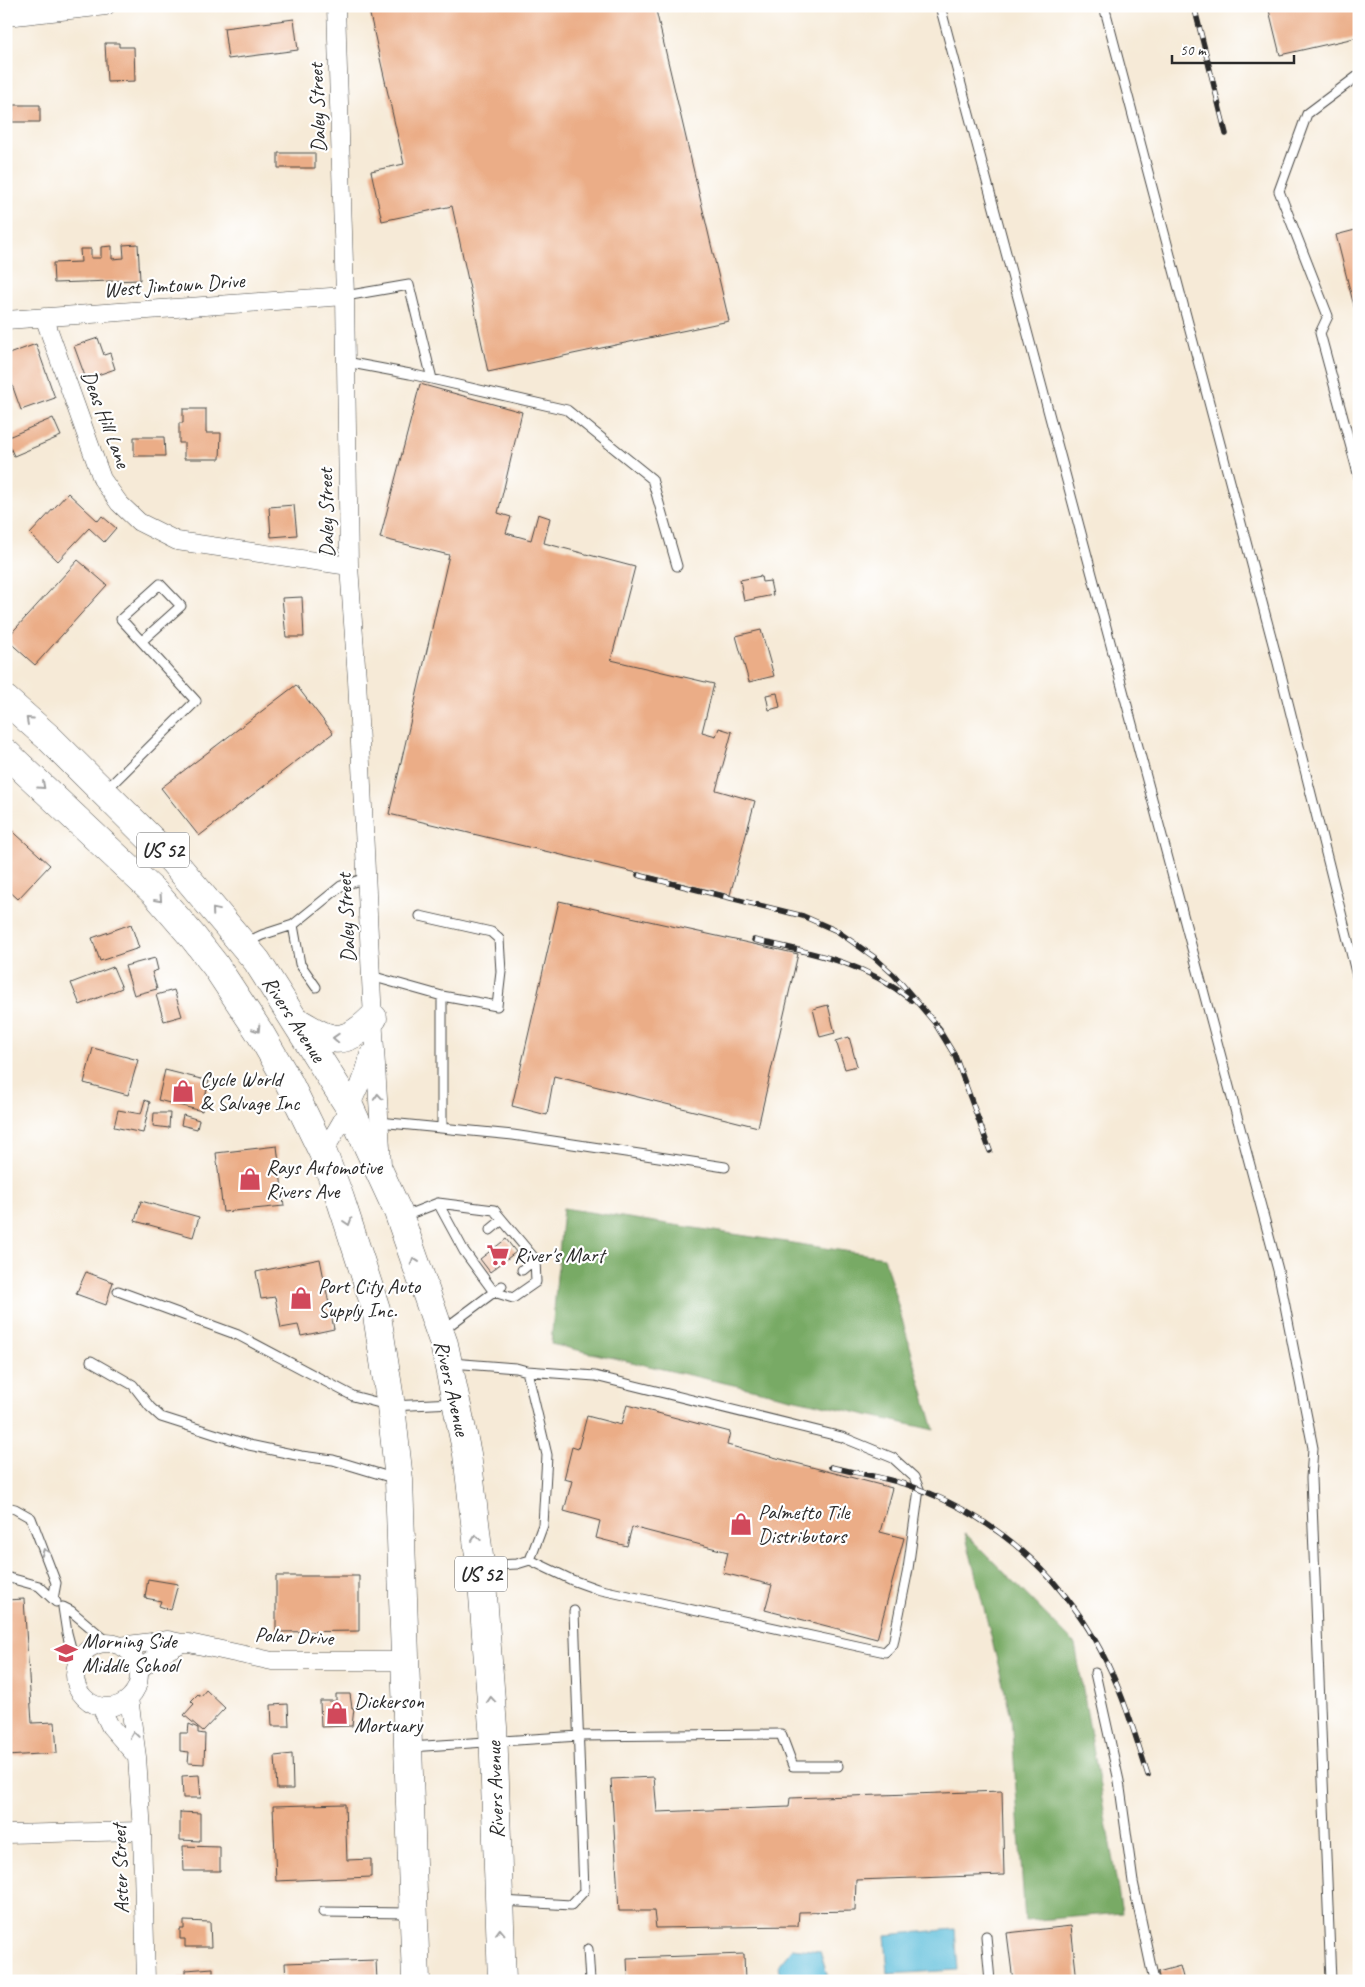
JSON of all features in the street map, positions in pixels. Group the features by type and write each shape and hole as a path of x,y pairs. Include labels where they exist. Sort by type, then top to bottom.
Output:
{"main road":[{"name":"Rivers Avenue","path":"6,700 49,738 173,860 256,961 350,1108 400,1218 444,1344 467,1454 480,1566 493,1743 502,1981"},
{"name":"Rivers Avenue","path":"6,753 156,894 215,965 260,1033 289,1083 323,1153 340,1198 376,1309 391,1406 399,1480 416,1981"},
{"path":"295,1021 333,1039 348,1038 361,1030 373,1018"},
{"path":"415,1951 434,1981"}],"street":[{"path":"6,17 106,6"},
{"name":"Daley Street","path":"336,6 345,296 349,566 357,679 373,1018 383,1180"},
{"name":"West Jimtown Drive","path":"6,320 345,296"},
{"name":"Deas Hill Lane","path":"44,317 102,479 120,503 139,522 177,541 349,566"},
{"name":"Daley Street","path":"323,1153 350,1108 363,1080 373,1018"},
{"name":"Polar Drive","path":"114,1645 168,1640 272,1661 405,1661"},
{"path":"139,1670 157,1656 182,1643"},
{"path":"98,1644 114,1645 129,1652 139,1670 139,1680 129,1698 121,1704 101,1707 91,1703 80,1692 75,1678 76,1667 80,1657 88,1649 98,1644"},
{"name":"Aster Street","path":"129,1698 137,1756 142,1830 146,1981"},
{"path":"101,1707 110,1726 137,1756"},
{"path":"6,1834 142,1830"}],"lane":[{"path":"940,6 1280,1279 1313,1448 1311,1478 1331,1981"},
{"path":"1104,6 1275,650 1359,984"},
{"path":"1359,74 1308,114 1279,192 1328,316 1320,333 1359,476"},
{"path":"345,296 409,285 432,379"},
{"path":"346,362 432,379 567,410 652,479 677,566"},
{"path":"104,792 196,701 122,619 160,584 181,606 142,641"},
{"path":"242,944 293,925 341,886 366,878"},
{"path":"371,976 442,996 497,1006 500,972 499,939 491,932 420,916"},
{"path":"293,925 300,964 316,987"},
{"path":"442,996 442,1127"},
{"path":"379,1122 513,1135 725,1167"},
{"path":"400,1218 438,1203 494,1210 534,1259 536,1282 513,1298 494,1292 438,1203"},
{"path":"490,1230 502,1220"},
{"path":"522,1270 534,1259"},
{"path":"439,1333 502,1286"},
{"path":"118,1291 238,1335 353,1396 391,1406 456,1403"},
{"path":"90,1361 133,1385 150,1407 161,1417 249,1445 301,1456 333,1460 399,1480"},
{"path":"448,1363 595,1376 842,1437 893,1458 914,1477 919,1489 908,1569 892,1644 885,1652 597,1589 572,1580 530,1560 517,1564 480,1566"},
{"path":"527,1371 547,1455 543,1525 530,1560"},
{"path":"6,1507 15,1509 31,1518 56,1583 53,1599"},
{"path":"6,1577 39,1586 63,1607 71,1611 114,1645"},
{"path":"63,1607 67,1633 76,1667"},
{"path":"499,1901 571,1904 584,1890 574,1611"},
{"path":"1095,1674 1119,1781 1133,1882 1154,1981"},
{"path":"408,1747 579,1736 781,1734 793,1766 838,1766"},
{"path":"323,1912 414,1913"},
{"path":"986,1936 990,1981"},
{"path":"588,1949 590,1981"}],"green space":[{"path":"563,1208 884,1257 934,1430 551,1344"},
{"path":"965,1533 1075,1644 1122,1913 1025,1921 1011,1716"}],"water":[{"path":"955,1929 958,1970 888,1974 885,1935"},
{"path":"792,1948 820,1951 829,1981 781,1981 779,1964"}],"building":[{"path":"368,6 655,6 729,321 488,372 452,206 382,221 371,171 404,164"},
{"path":"1268,6 1359,6 1359,37 1280,55"},
{"path":"294,19 298,50 228,59 224,28"},
{"path":"105,43 119,43 119,47 134,47 135,81 107,82"},
{"path":"13,105 40,105 40,122 12,122"},
{"path":"278,153 315,153 315,168 278,168"},
{"path":"1359,229 1359,321 1358,322 1336,235"},
{"path":"138,244 140,280 54,283 53,263 81,262 80,249 91,249 91,258 101,258 101,247 112,246 112,259 124,258 123,245"},
{"path":"98,338 104,355 110,353 115,369 86,379 74,346"},
{"path":"36,344 55,398 21,410 6,368 6,355"},
{"path":"420,384 522,412 498,513 511,517 506,533 531,540 538,514 550,518 544,543 635,567 611,660 714,684 702,732 716,736 719,728 732,732 716,790 755,801 730,895 389,814 449,555 380,538"},
{"path":"183,409 206,409 206,433 221,433 220,459 184,459 184,443 179,443 179,423 183,423"},
{"path":"53,418 61,436 14,456 6,438"},
{"path":"134,437 164,437 165,456 134,456"},
{"path":"68,493 98,521 102,516 116,528 104,542 89,528 58,561 30,534"},
{"path":"294,505 297,535 271,537 269,507"},
{"path":"78,560 107,585 35,665 6,639"},
{"path":"761,576 762,582 770,581 773,595 744,601 740,580"},
{"path":"302,597 304,637 286,637 282,598"},
{"path":"761,630 774,676 749,682 736,636"},
{"path":"296,685 333,733 199,836 161,788"},
{"path":"777,693 780,707 769,710 766,695"},
{"path":"6,825 50,865 18,899 6,888"},
{"path":"559,901 798,954 758,1127 554,1076 547,1115 512,1106"},
{"path":"131,924 139,948 100,961 92,938"},
{"path":"155,958 158,970 152,972 157,989 134,995 125,966"},
{"path":"113,967 122,988 80,1005 71,983"},
{"path":"174,990 182,1016 164,1021 156,995"},
{"path":"828,1005 835,1033 820,1037 813,1009"},
{"path":"849,1037 857,1066 845,1069 836,1041"},
{"path":"93,1048 138,1060 128,1095 84,1083"},
{"name":"Cycle World & Salvage Inc","path":"165,1070 209,1081 202,1111 158,1100"},
{"path":"145,1100 150,1102 143,1133 114,1127 118,1110 141,1114"},
{"path":"154,1113 170,1113 169,1128 153,1126"},
{"path":"183,1115 199,1120 197,1129 181,1125"},
{"name":"Rays Automotive Rivers Ave","path":"277,1146 284,1206 223,1212 216,1153"},
{"path":"141,1201 199,1217 193,1237 135,1221"},
{"name":"River's Mart","path":"506,1239 516,1252 490,1272 480,1259"},
{"name":"Port City Auto Supply Inc.","path":"320,1259 334,1329 301,1336 298,1325 281,1328 275,1297 261,1299 256,1272"},
{"path":"86,1272 113,1282 106,1305 76,1294"},
{"name":"Palmetto Tile Distributors","path":"627,1405 730,1432 727,1445 892,1488 880,1532 904,1538 877,1639 765,1610 772,1585 723,1573 728,1552 632,1527 627,1546 596,1538 600,1521 564,1511 572,1481 564,1479 572,1447 578,1449 587,1416 621,1425"},
{"path":"276,1576 359,1576 359,1631 276,1632"},
{"path":"148,1579 178,1584 171,1610 159,1606 161,1601 145,1598"},
{"path":"24,1599 32,1723 55,1722 57,1753 6,1756 6,1600"},
{"path":"206,1690 225,1708 203,1731 184,1715 194,1704 191,1701 198,1694 201,1696"},
{"name":"Dickerson Mortuary","path":"336,1694 350,1694 352,1708 354,1708 352,1726 321,1727 320,1701 336,1701"},
{"path":"288,1704 289,1726 272,1726 271,1705"},
{"path":"189,1724 198,1728 198,1733 205,1734 204,1764 188,1763 189,1752 180,1751 180,1733 188,1733"},
{"path":"292,1754 293,1789 277,1789 275,1756"},
{"path":"199,1775 201,1798 183,1798 182,1776"},
{"path":"654,1777 657,1812 789,1807 790,1798 1002,1791 1004,1875 856,1880 855,1911 799,1912 798,1926 656,1928 654,1911 619,1911 611,1779"},
{"path":"345,1804 347,1860 371,1859 371,1877 276,1881 273,1806"},
{"path":"180,1812 200,1813 200,1841 180,1840"},
{"path":"183,1846 220,1847 220,1871 184,1871"},
{"path":"184,1921 210,1922 211,1947 185,1947 185,1939 180,1939 180,1929 184,1929"},
{"path":"1071,1926 1077,1981 1013,1981 1007,1933"},
{"path":"744,1954 745,1981 628,1981 627,1958"},
{"path":"376,1960 377,1981 286,1981 285,1963"},
{"path":"1180,1966 1184,1981 1160,1981 1158,1972"},
{"path":"213,1968 213,1981 179,1981 179,1977 186,1977 186,1970"},
{"path":"967,1976 968,1981 929,1981 928,1979"}],"railway":[{"path":"1194,6 1226,134"},
{"path":"638,875 803,916 837,931 874,957 894,975 940,1029"},
{"path":"754,940 817,954 856,967 893,987 911,1000"},
{"path":"936,1025 955,1056 990,1151"},
{"path":"831,1467 898,1482 950,1503 979,1519 1031,1559 1074,1608 1092,1635 1120,1692 1148,1775"}],"place":[{"name":"Cycle World & Salvage Inc","path":"183,1091"},
{"name":"Rays Automotive Rivers Ave","path":"250,1179"},
{"name":"River's Mart","path":"498,1255"},
{"name":"Port City Auto Supply Inc.","path":"301,1298"},
{"name":"Palmetto Tile Distributors","path":"741,1524"},
{"name":"Morning Side Middle School","path":"66,1653"},
{"name":"Dickerson Mortuary","path":"337,1713"}]}
